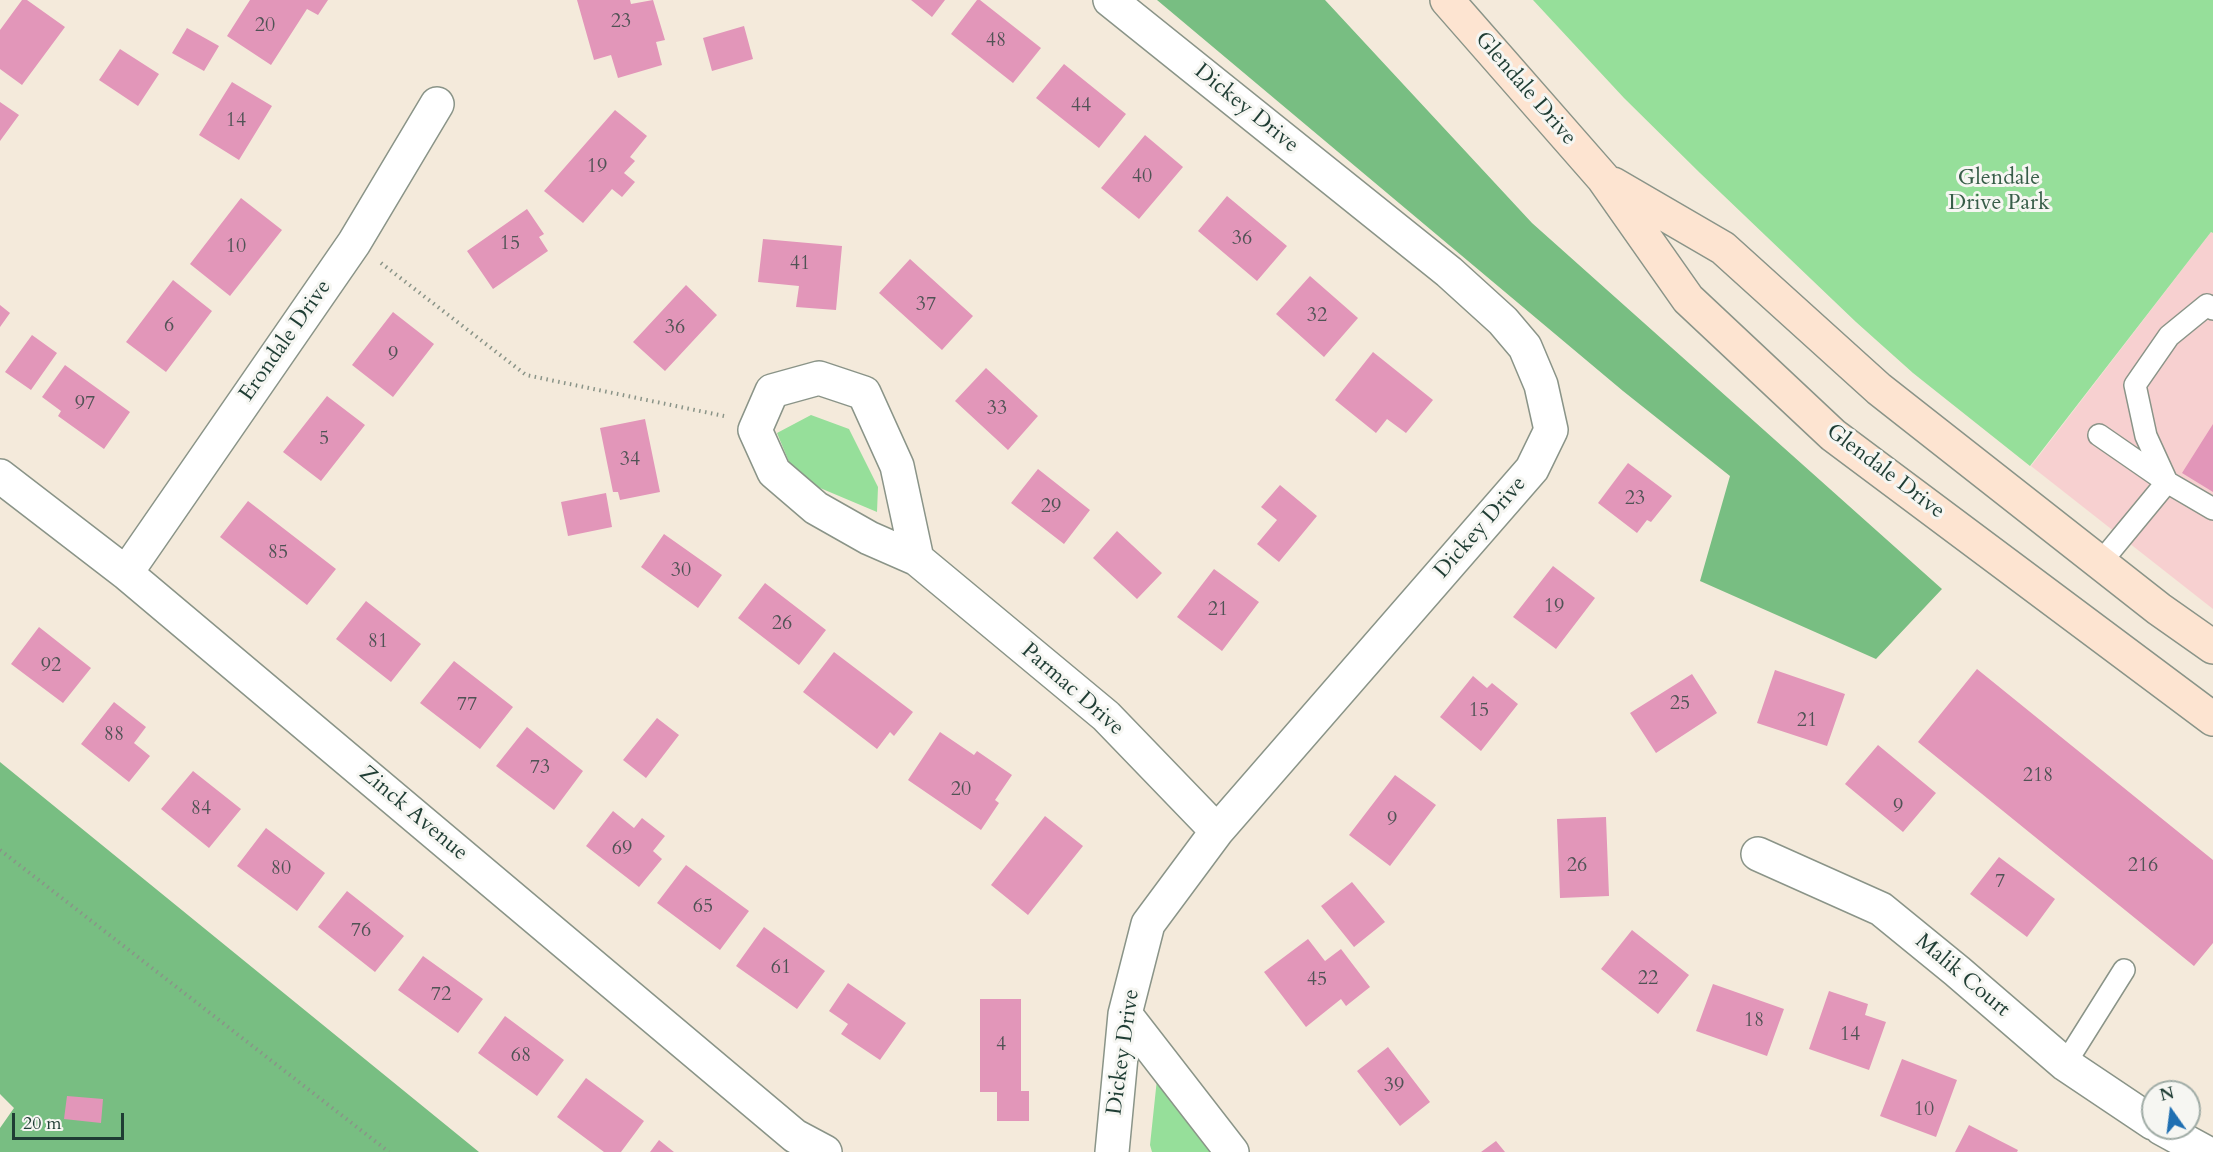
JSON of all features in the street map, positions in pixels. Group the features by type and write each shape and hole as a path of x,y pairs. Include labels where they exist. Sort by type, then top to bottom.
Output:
{"main road":[{"name":"Glendale Drive","path":"1447,0 1603,178 1688,299 1833,435 2213,719"},
{"name":"Glendale Drive","path":"1603,178 1723,248 1879,389 2159,609 2213,647"}],"street":[{"name":"Dickey Drive","path":"1110,0 1449,272 1503,321 1525,347 1541,385 1551,430 1532,469 1217,831 1148,924 1125,1014 1112,1152"},
{"name":"Erondale Drive","path":"126,573 354,243 437,104"},
{"path":"755,430 772,391 819,378 864,393 897,466 917,559"},
{"name":"Parmac Drive","path":"755,430 774,472 816,508 869,538 917,559 1106,716 1217,831"},
{"name":"Zinck Avenue","path":"0,476 126,573 795,1136 825,1152"},
{"name":"Malik Court","path":"1758,854 1881,909 1958,970 2065,1064 2141,1115"},
{"path":"1125,1014 1232,1152"},
{"path":"2183,1140 2205,1152"}],"lane":[{"path":"2166,482 2146,436 2135,385 2169,336 2207,305 2213,309"},
{"path":"2099,435 2166,482 2213,508"},
{"path":"2101,562 2166,482"},
{"path":"2065,1064 2124,970"}],"path":[{"path":"354,243 526,375 718,413 755,430"},
{"path":"0,850 389,1152"}],"shaded area":[{"path":"2211,232 2213,233 2213,609 2031,466"}],"green space":[{"path":"1157,0 1325,0 1532,223 1942,589 1876,659 1700,581 1730,476 1623,391"},
{"name":"Glendale Drive Park","path":"1533,0 2213,0 2213,233 2211,232 2030,466 1913,373 1856,322 1624,98"},
{"path":"811,415 849,429 878,487 877,512 813,485 789,462 777,433"},
{"path":"0,762 479,1152 0,1152 0,1128 14,1108 0,1094"},
{"path":"1157,1079 1223,1152 1152,1152 1150,1145"}],"building":[{"path":"22,0 27,0 65,27 22,85 0,69 0,30"},
{"path":"250,0 328,0 318,15 307,9 271,65 227,36"},
{"path":"577,0 630,0 631,4 653,0 665,40 656,42 662,65 618,78 611,55 594,60"},
{"path":"911,0 945,0 932,17"},
{"path":"977,0 1041,48 1013,83 951,34"},
{"path":"744,26 753,59 712,71 703,38"},
{"path":"187,28 219,46 204,71 172,53"},
{"path":"120,49 159,74 138,106 99,80"},
{"path":"1064,64 1126,114 1099,148 1036,98"},
{"path":"232,82 272,106 239,160 199,135"},
{"path":"0,102 19,115 0,141"},
{"path":"615,110 647,136 630,157 635,161 624,173 635,182 622,197 612,189 583,223 544,191"},
{"path":"1145,135 1183,167 1139,219 1101,188"},
{"path":"1227,196 1287,246 1257,281 1198,231"},
{"path":"241,198 282,230 230,296 190,264"},
{"path":"527,209 544,234 539,237 548,251 493,289 467,251"},
{"path":"763,239 842,246 836,310 796,307 799,286 758,282"},
{"path":"910,259 973,316 942,350 879,293"},
{"path":"1310,276 1358,318 1324,357 1276,314"},
{"path":"173,280 212,311 166,372 126,342"},
{"path":"686,285 717,315 665,371 633,342"},
{"path":"0,305 10,313 0,327"},
{"path":"393,312 434,344 393,397 352,365"},
{"path":"32,335 57,353 31,390 5,372"},
{"path":"1373,352 1433,400 1406,433 1387,419 1376,433 1335,400"},
{"path":"65,365 130,412 104,449 58,416 61,411 42,397"},
{"path":"986,368 1038,416 1008,450 955,401"},
{"path":"327,396 365,425 321,481 283,452"},
{"path":"645,419 660,492 620,500 618,492 613,492 600,428"},
{"path":"2213,424 2213,492 2182,473"},
{"path":"1628,463 1672,496 1651,522 1647,520 1637,533 1598,503"},
{"path":"1038,469 1090,510 1064,544 1011,503"},
{"path":"1280,485 1317,516 1279,562 1257,544 1277,520 1261,507"},
{"path":"606,493 612,527 568,536 561,502"},
{"path":"248,501 336,569 307,605 220,537"},
{"path":"1117,531 1162,573 1137,599 1093,558"},
{"path":"664,534 722,575 698,608 641,567"},
{"path":"1553,566 1595,598 1556,649 1513,617"},
{"path":"1214,569 1259,602 1222,651 1177,617"},
{"path":"765,583 826,630 799,665 738,618"},
{"path":"366,601 421,644 391,682 336,639"},
{"path":"39,627 91,668 63,703 11,664"},
{"path":"834,652 913,712 894,736 890,732 877,749 803,692"},
{"path":"454,661 513,707 480,749 420,703"},
{"path":"1977,669 2213,860 2213,943 2194,966 1918,742"},
{"path":"1775,670 1845,694 1827,746 1757,723"},
{"path":"1692,674 1717,713 1656,753 1630,713"},
{"path":"1473,676 1487,688 1492,683 1518,704 1481,751 1440,717"},
{"path":"114,702 146,727 134,743 150,756 129,782 81,744"},
{"path":"657,718 679,735 646,778 623,760"},
{"path":"527,727 583,771 554,810 496,766"},
{"path":"940,732 974,755 977,751 1012,775 995,800 999,803 981,830 908,780"},
{"path":"1878,745 1936,793 1903,832 1845,784"},
{"path":"193,771 241,809 209,848 161,809"},
{"path":"1395,775 1436,805 1390,866 1349,835"},
{"path":"613,811 634,828 642,818 665,836 653,851 662,859 639,887 586,846"},
{"path":"1045,816 1083,846 1028,915 991,885"},
{"path":"1606,817 1609,896 1560,898 1557,819"},
{"path":"266,828 325,873 297,911 237,866"},
{"path":"1999,857 2055,899 2027,937 1970,894"},
{"path":"686,865 749,911 720,950 657,903"},
{"path":"1352,882 1385,922 1354,947 1321,906"},
{"path":"347,891 404,936 375,972 318,927"},
{"path":"764,927 825,971 797,1009 736,966"},
{"path":"1632,930 1689,975 1658,1014 1601,969"},
{"path":"1308,939 1325,961 1341,949 1370,987 1346,1006 1341,999 1306,1027 1264,972"},
{"path":"423,956 483,999 458,1033 398,990"},
{"path":"848,983 906,1023 880,1060 841,1034 848,1024 829,1011"},
{"path":"1713,984 1784,1009 1767,1056 1696,1031"},
{"path":"1829,991 1868,1004 1865,1015 1886,1022 1869,1070 1809,1049"},
{"path":"980,999 1021,999 1021,1091 1029,1091 1029,1121 997,1121 997,1092 980,1092"},
{"path":"505,1016 564,1060 537,1096 478,1053"},
{"path":"1388,1047 1430,1102 1400,1126 1357,1071"},
{"path":"1902,1059 1957,1080 1936,1137 1880,1116"},
{"path":"586,1078 644,1121 621,1152 604,1152 557,1117"},
{"path":"67,1096 103,1099 101,1123 64,1119"},
{"path":"1969,1125 2018,1150 2017,1152 1955,1152"},
{"path":"659,1140 674,1152 650,1152"},
{"path":"1496,1141 1505,1152 1481,1152"}]}
